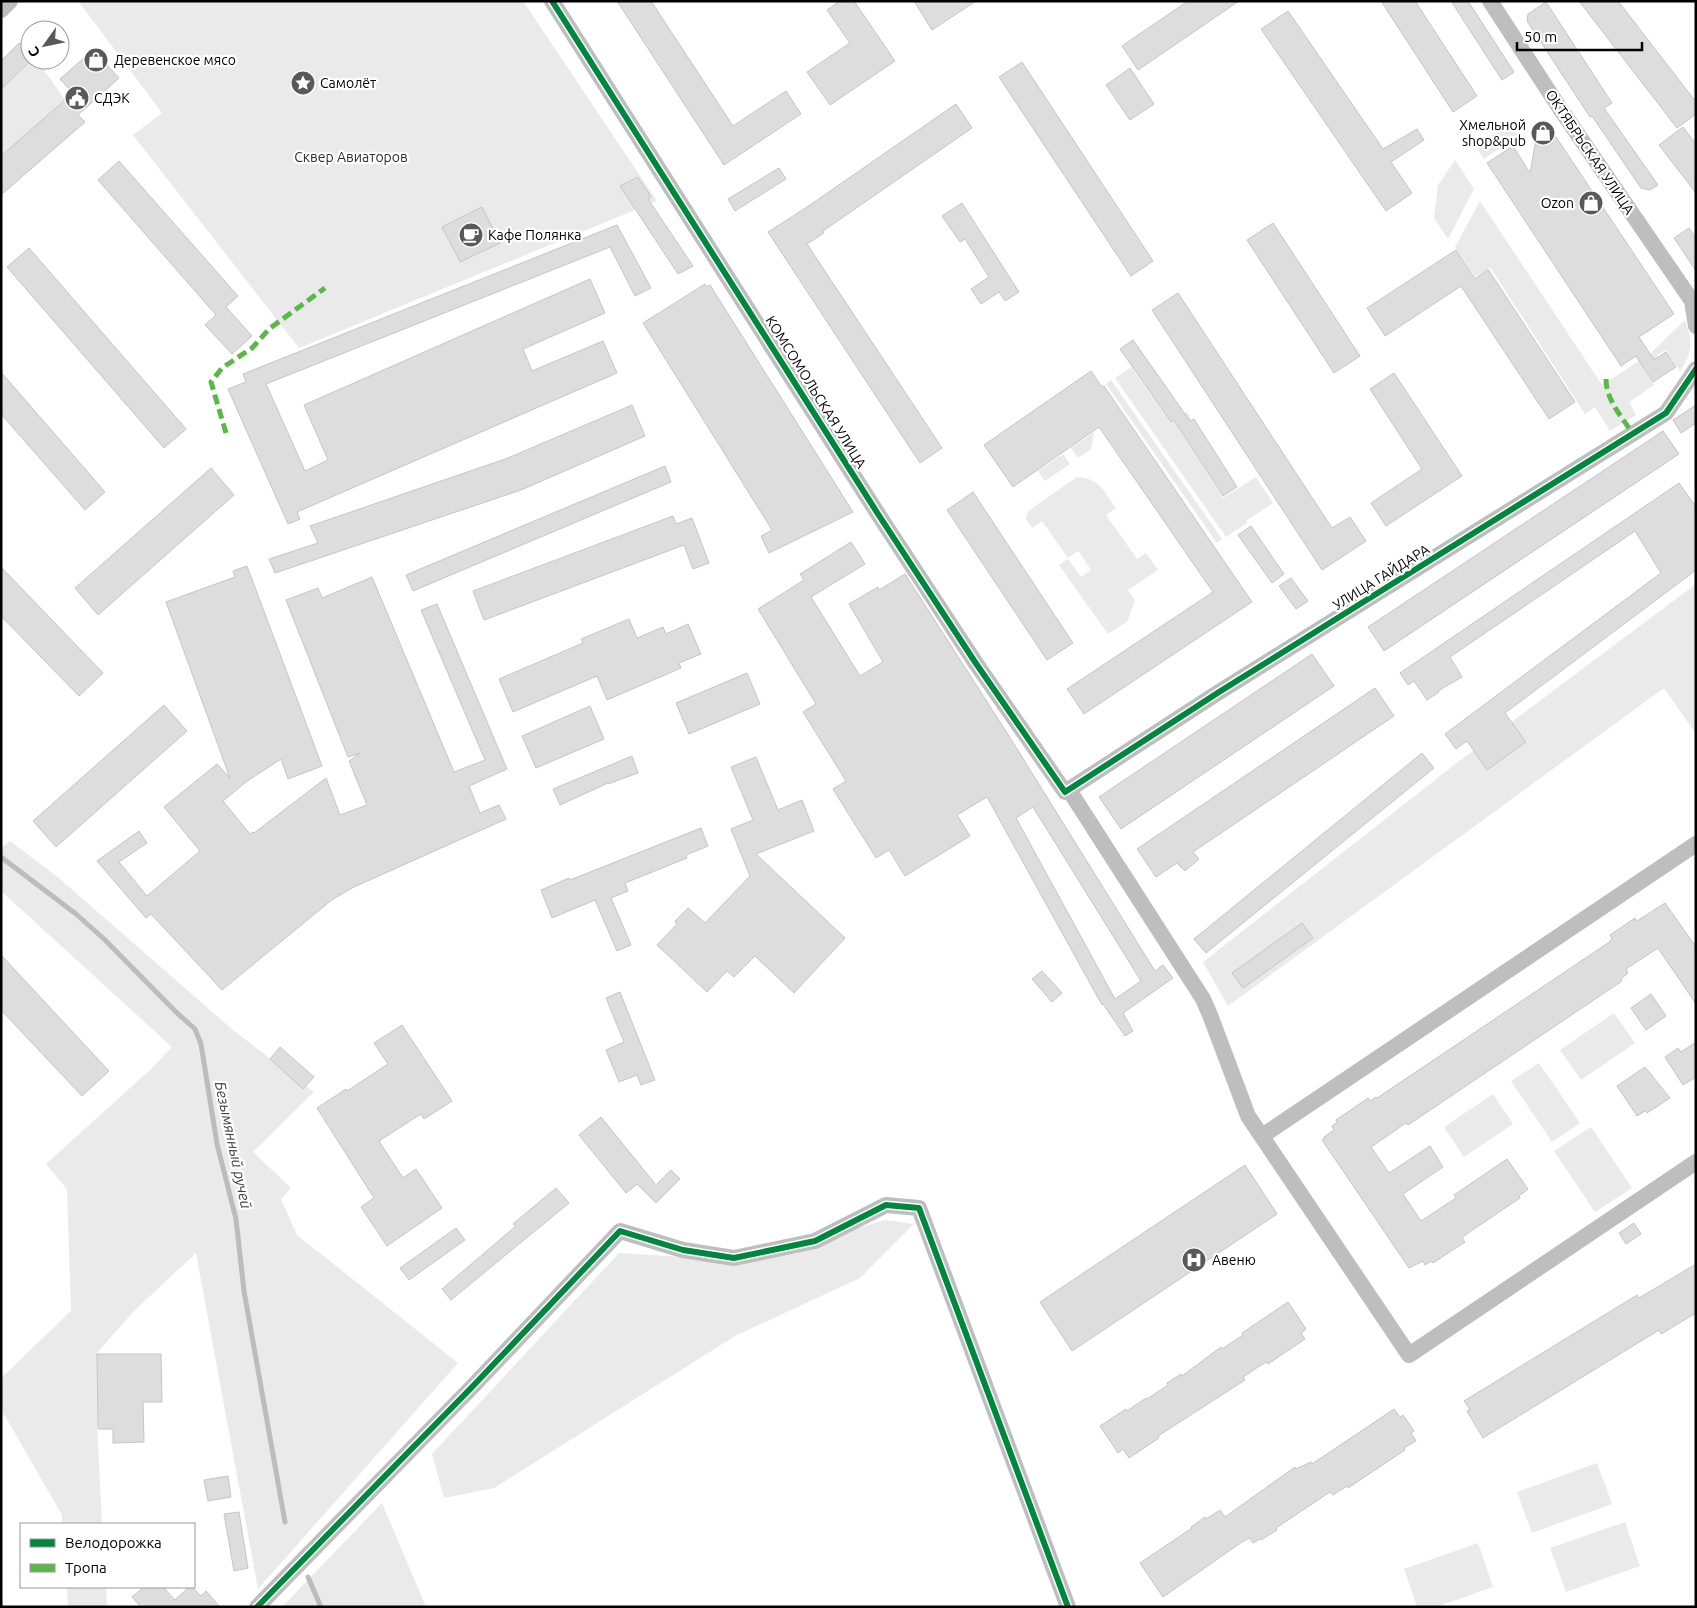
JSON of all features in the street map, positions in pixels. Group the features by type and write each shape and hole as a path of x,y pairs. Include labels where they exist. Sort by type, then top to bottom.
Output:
{"street":[{"path":"1,10 10,1"},
{"name":"КОМСОМОЛЬСКАЯ УЛИЦА","path":"552,1 974,662 1067,791 1203,999 1248,1116 1409,1355 1696,1162"},
{"name":"ОКТЯБРЬСКАЯ УЛИЦА","path":"1490,1 1561,110 1692,301 1696,326"},
{"name":"УЛИЦА ГАЙДАРА","path":"1067,791 1219,692 1666,413 1696,369"},
{"path":"1262,1136 1696,844"},
{"path":"257,1607 473,1386 620,1231 683,1250 734,1258 815,1241 886,1205 919,1208 1068,1607"}],"green space":[{"name":"Сквер Авиаторов","path":"523,1 657,201 299,348 133,135 162,113 79,2"},
{"path":"23,70 44,70 65,100 1,156 1,89"},
{"path":"1512,126 1518,136 1484,159 1473,143"},
{"path":"1455,160 1474,189 1448,239 1434,218 1438,185"},
{"path":"1480,201 1602,385 1650,354 1685,320 1690,346 1684,364 1680,371 1666,350 1643,367 1654,385 1629,402 1636,415 1610,431 1595,407 1585,414 1490,267 1475,277 1455,247"},
{"path":"1131,367 1171,423 1187,412 1191,419 1178,427 1223,498 1256,477 1273,503 1226,537 1115,378"},
{"path":"1111,380 1222,539 1217,543 1106,384"},
{"path":"1094,432 1091,449 1078,458 1071,448"},
{"path":"1063,454 1070,464 1045,481 1038,471"},
{"path":"1077,477 1091,480 1100,486 1116,508 1106,515 1137,559 1146,553 1158,570 1128,590 1135,600 1127,622 1108,634 1059,565 1068,559 1081,577 1091,570 1078,551 1068,558 1042,521 1032,528 1026,519 1028,511"},
{"path":"1696,584 1696,734 1664,688 1228,1006 1203,962 1458,762"},
{"path":"10,841 60,879 234,1031 314,1092 253,1152 291,1188 281,1199 297,1235 458,1363 258,1589 196,1253 134,1311 97,1353 97,1425 102,1523 62,1523 62,1515 1,1409 1,1378 71,1311 67,1189 46,1164 151,1069 172,1047 1,891 1,848"},
{"path":"1614,1013 1635,1043 1581,1080 1560,1050"},
{"path":"1539,1063 1580,1123 1552,1142 1511,1081"},
{"path":"1493,1094 1513,1124 1464,1157 1444,1127"},
{"path":"1591,1127 1632,1188 1595,1212 1554,1151"},
{"path":"885,1220 914,1224 860,1278 735,1336 494,1488 444,1498 432,1454 619,1253 748,1261"},
{"path":"1597,1463 1612,1504 1532,1533 1517,1492"},
{"path":"382,1503 426,1607 282,1607"},
{"path":"1625,1522 1640,1566 1566,1592 1550,1548"},
{"path":"1478,1543 1493,1587 1436,1607 1417,1607 1404,1569"},
{"path":"67,1588 106,1588 107,1607 68,1607"}],"building":[{"path":"617,1 651,1 733,126 786,91 801,114 724,165"},
{"path":"840,1 854,1 895,61 830,105 807,72 850,43 827,10"},
{"path":"914,1 976,1 932,30"},
{"path":"1188,1 1239,1 1138,70 1122,46"},
{"path":"1381,1 1415,1 1477,96 1453,112"},
{"path":"1451,1 1468,1 1514,72 1502,80"},
{"path":"1579,1 1618,1 1696,102 1696,114 1677,128"},
{"path":"1546,2 1612,103 1604,108 1658,185 1650,190 1641,188 1592,116 1590,117 1527,21 1528,14"},
{"path":"1288,11 1383,149 1417,129 1424,140 1391,162 1412,193 1386,211 1261,29"},
{"path":"20,43 21,70 1,89 1,61"},
{"path":"93,50 119,78 78,115 85,122 1,195 1,156 73,93 60,79"},
{"path":"1022,62 1153,261 1131,276 999,77"},
{"path":"1130,68 1154,104 1130,120 1106,85"},
{"path":"956,104 972,128 807,244 942,448 920,463 768,232"},
{"path":"1546,127 1550,128 1674,314 1639,337 1654,360 1666,352 1676,367 1653,382 1636,356 1621,366 1487,163 1513,146 1530,173 1537,133"},
{"path":"1683,127 1696,144 1696,193 1659,145"},
{"path":"119,161 238,296 226,307 252,336 232,354 205,325 216,315 98,180"},
{"path":"779,168 786,179 735,211 728,199"},
{"path":"638,177 651,197 648,199 693,266 678,274 620,186"},
{"path":"962,203 1019,292 1005,301 999,292 981,304 971,289 989,277 965,239 960,242 942,216"},
{"name":"Кафе Полянка","path":"482,207 500,243 460,262 442,227"},
{"path":"1273,223 1360,356 1334,373 1247,240"},
{"path":"617,225 651,288 635,296 610,247 266,384 305,471 328,460 304,405 590,279 605,313 523,349 532,371 603,341 617,373 297,512 300,519 288,524 228,389 246,382 243,374"},
{"path":"1689,228 1696,238 1696,271 1674,238"},
{"path":"29,248 186,429 164,448 7,267"},
{"path":"1456,250 1475,279 1488,269 1575,402 1549,419 1461,286 1385,336 1367,308"},
{"path":"705,284 707,287 710,285 853,512 769,553 761,536 772,530 643,323"},
{"path":"1178,293 1332,528 1350,517 1366,541 1322,570 1152,310"},
{"path":"1133,340 1190,421 1194,419 1237,487 1223,496 1174,420 1171,422 1120,349"},
{"path":"1091,371 1102,387 1104,386 1252,602 1084,714 1067,689 1213,592 1099,427 1013,487 984,445"},
{"path":"1,372 105,492 85,510 1,414"},
{"path":"1394,373 1462,476 1386,526 1371,503 1422,469 1370,389"},
{"path":"632,405 645,436 521,490 275,573 269,559 318,543 310,526 508,458"},
{"path":"1696,405 1696,423 1681,433 1673,420"},
{"path":"1663,431 1679,454 1384,651 1368,627"},
{"path":"665,466 671,482 413,591 406,575"},
{"path":"211,468 234,495 98,615 75,588"},
{"path":"1679,483 1696,507 1696,570 1505,713 1526,742 1487,770 1467,741 1456,749 1445,734 1661,573 1635,531 1450,657 1462,677 1427,700 1414,681 1408,685 1400,673"},
{"path":"973,492 1073,643 1047,660 947,510"},
{"path":"673,516 676,524 692,518 709,563 693,569 684,545 484,620 473,591"},
{"path":"1251,526 1284,574 1272,583 1238,535"},
{"path":"851,542 865,564 811,597 860,676 883,662 849,604 878,587 879,590 905,574 1009,736 1155,971 1163,965 1173,978 1123,1013 1133,1031 1125,1036 1102,1005 987,797 957,815 970,836 905,876 889,850 876,858 833,789 846,781 803,712 816,704 758,609 804,580 800,574","holes":["1033,807 1141,981 1115,999 1016,818"]},
{"path":"247,566 322,766 288,779 281,759 246,782 223,801 250,834 254,833 326,778 340,815 367,805 349,761 360,753 348,757 286,600 318,588 322,598 372,577 454,772 485,760 421,610 437,604 507,769 469,786 480,813 499,805 506,819 354,887 333,899 222,990 151,914 146,918 97,861 139,831 147,843 119,862 147,896 200,851 164,807 217,764 230,778 166,602 235,577 233,571"},
{"path":"1,567 103,673 79,696 1,616"},
{"path":"1291,578 1308,601 1296,609 1279,586"},
{"path":"629,619 637,638 663,627 666,634 688,624 701,654 679,663 681,668 607,700 597,676 513,712 499,679 583,643 581,639"},
{"path":"1312,654 1334,686 1121,829 1099,797"},
{"path":"747,673 760,704 689,734 676,703"},
{"path":"1375,688 1394,716 1193,852 1199,859 1185,871 1177,863 1156,877 1137,849"},
{"path":"164,705 187,731 56,847 33,821"},
{"path":"590,706 604,739 536,768 522,736"},
{"path":"1422,753 1434,768 1206,953 1194,939"},
{"path":"632,756 638,773 608,783 560,805 553,789"},
{"path":"756,757 778,810 802,800 814,831 756,854 845,938 794,993 755,956 734,977 727,971 707,992 657,945 677,924 675,921 688,908 705,923 750,876 731,829 753,820 731,767"},
{"path":"701,828 708,846 686,855 687,858 625,883 628,891 611,898 631,945 617,951 595,900 552,918 541,890"},
{"path":"1665,903 1696,947 1696,1004 1658,948 1626,969 1628,973 1621,979 1622,981 1408,1125 1406,1123 1371,1147 1389,1173 1430,1146 1443,1167 1403,1194 1421,1221 1456,1198 1454,1195 1507,1159 1528,1189 1519,1196 1520,1198 1462,1238 1465,1242 1433,1263 1431,1261 1425,1265 1423,1261 1409,1268 1322,1140 1324,1137 1334,1130 1332,1126 1337,1122 1336,1120 1368,1098 1370,1101 1377,1098 1608,943 1612,939 1610,935 1635,918 1637,921"},
{"path":"1302,923 1313,938 1243,988 1232,973"},
{"path":"1,955 109,1071 82,1096 1,1010"},
{"path":"1042,971 1062,993 1052,1002 1032,979"},
{"path":"620,992 655,1080 641,1085 637,1075 619,1082 606,1050 624,1042 606,998"},
{"path":"1651,994 1666,1016 1646,1030 1631,1008"},
{"path":"402,1025 452,1101 424,1119 421,1114 379,1141 403,1178 416,1169 442,1208 387,1246 361,1207 374,1198 317,1108 388,1064 374,1043"},
{"path":"1696,1042 1696,1077 1683,1085 1665,1057 1678,1048 1681,1052"},
{"path":"280,1047 314,1077 303,1089 270,1059"},
{"path":"1645,1067 1670,1098 1647,1113 1645,1111 1637,1116 1617,1086"},
{"path":"601,1117 656,1185 671,1170 680,1179 656,1203 637,1184 626,1193 579,1135"},
{"path":"1245,1165 1277,1214 1072,1351 1040,1302"},
{"path":"556,1188 569,1203 451,1300 442,1289 516,1226 513,1224"},
{"path":"1634,1223 1641,1234 1626,1244 1619,1233"},
{"path":"456,1228 465,1240 409,1280 400,1268"},
{"path":"1696,1264 1696,1313 1661,1334 1659,1330 1483,1438 1467,1411 1470,1409 1464,1401 1637,1295 1639,1298"},
{"path":"1288,1302 1306,1329 1301,1333 1305,1339 1268,1364 1266,1362 1243,1377 1245,1380 1158,1436 1159,1438 1129,1458 1123,1449 1118,1453 1100,1426 1126,1409 1127,1411 1147,1399 1181,1374 1182,1376"},
{"path":"97,1354 161,1354 162,1402 143,1402 144,1442 113,1443 113,1429 98,1429"},
{"path":"1394,1409 1400,1417 1403,1415 1414,1431 1411,1433 1416,1441 1404,1448 1405,1450 1348,1488 1347,1486 1333,1495 1330,1492 1261,1540 1253,1543 1250,1538 1242,1542 1163,1597 1140,1563 1205,1517 1206,1519 1220,1510 1225,1517 1295,1467 1296,1469 1311,1462 1312,1464"},
{"path":"228,1476 231,1497 208,1501 204,1480"},
{"path":"239,1512 248,1568 234,1571 224,1514"},
{"path":"143,1588 164,1588 175,1600 188,1588 193,1588 201,1596 206,1591 220,1607 141,1607 132,1597"}],"waterway":[{"name":"Безымянный ручей","path":"1,857 76,914 195,1029 201,1044 217,1144 236,1219 244,1291 285,1522"},
{"name":"Безымянный ручей","path":"308,1577 321,1607"}],"marked path":[{"path":"226,433 211,382 222,368 252,348 269,329 325,288"},
{"path":"1606,379 1612,401 1633,434"}],"cycle path":[{"path":"552,1 878,514 975,662 1065,792 1219,692 1666,413 1696,369"},
{"path":"257,1607 473,1386 620,1231 683,1250 734,1258 815,1241 886,1205 919,1208 1068,1607"}],"place":[{"name":"Деревенское мясо","path":"96,60"},
{"name":"Самолёт","path":"303,83"},
{"name":"СДЭК","path":"77,98"},
{"name":"Хмельной shop&pub","path":"1543,133"},
{"name":"Ozon","path":"1591,203"},
{"name":"Кафе Полянка","path":"471,235"},
{"name":"Авеню","path":"1194,1260"}]}
